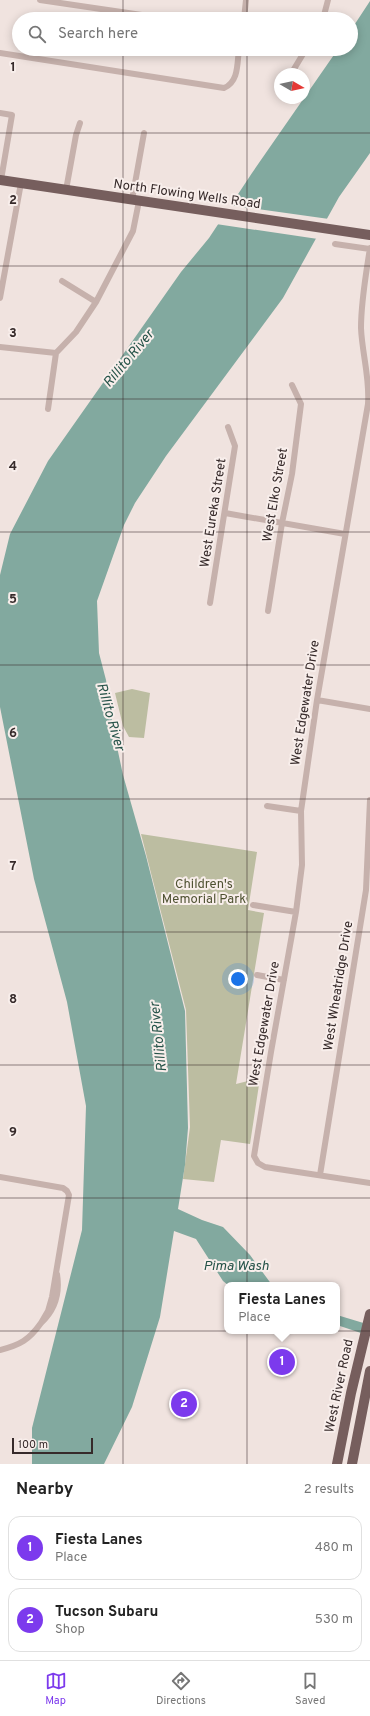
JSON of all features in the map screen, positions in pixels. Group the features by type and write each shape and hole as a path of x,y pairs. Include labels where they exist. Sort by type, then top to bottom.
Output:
{"main road":[{"name":"North Flowing Wells Road","path":"1,180 370,235"},
{"name":"West River Road","path":"337,1464 351,1393 370,1315"},
{"name":"West River Road","path":"352,1464 370,1371"}],"street":[{"path":"40,0 121,12"},
{"path":"245,12 246,0"},
{"path":"325,12 328,0"},
{"path":"0,53 12,55"},
{"path":"19,56 224,88 231,85 235,80 238,56"},
{"path":"295,68 302,56"},
{"path":"0,113 12,115 1,180"},
{"path":"66,190 76,135 80,123"},
{"path":"48,409 56,353 76,332 96,302 133,231 135,201 144,133"},
{"path":"0,298 21,183"},
{"path":"335,244 370,249"},
{"name":"West Edgewater Drive","path":"256,1161 254,1156 296,912 302,865 301,811 317,700 368,404 368,382 363,354 361,327 370,249"},
{"path":"62,281 96,302"},
{"path":"0,347 56,353"},
{"name":"West Elko Street","path":"268,611 282,523 292,474 301,404 292,385"},
{"name":"West Eureka Street","path":"210,603 236,446 228,427"},
{"path":"225,513 345,534"},
{"path":"317,700 370,709"},
{"name":"West Wheatridge Drive","path":"320,1175 366,890 370,800"},
{"path":"267,806 301,811"},
{"path":"253,905 296,912"},
{"path":"257,975 284,980"},
{"path":"249,1165 256,1161 260,1166 264,1167 370,1183"},
{"path":"0,1177 63,1188 67,1191 69,1200 57,1274 48,1311 41,1323 25,1341 0,1350"}],"green space":[{"path":"132,689 150,693 144,738 129,737 123,726 115,693"},
{"name":"Children's Memorial Park","path":"141,834 257,852 248,910 264,913 236,1084 260,1078 250,1144 221,1140 214,1182 183,1179 190,1127 186,1010"}],"water":[{"path":"370,1 370,153 339,197 283,298 166,456 135,503 124,525 97,601 99,653 106,680 113,728 123,775 146,856 185,1011 188,1128 185,1165 178,1209 202,1220 223,1227 250,1255 270,1282 224,1282 196,1239 174,1231 160,1317 132,1407 104,1464 32,1464 32,1428 82,1230 86,1106 67,1002 34,879 0,707 0,575 10,534 48,461 181,272 209,238 300,104 310,104 310,89 333,56 358,56 358,19"},
{"path":"340,1316 370,1325 370,1336 340,1326"}],"pier":[{"path":"228,205 329,219 318,239 216,224"}],"place":[{"name":"Fiesta Lanes","path":"282,1362"},
{"name":"Tucson Subaru","path":"184,1404"}],"water label":[{"name":"Rillito River","path":"129,359"},
{"name":"Rillito River","path":"110,717"},
{"name":"Rillito River","path":"159,1037"},
{"name":"Pima Wash","path":"236,1266"}]}
